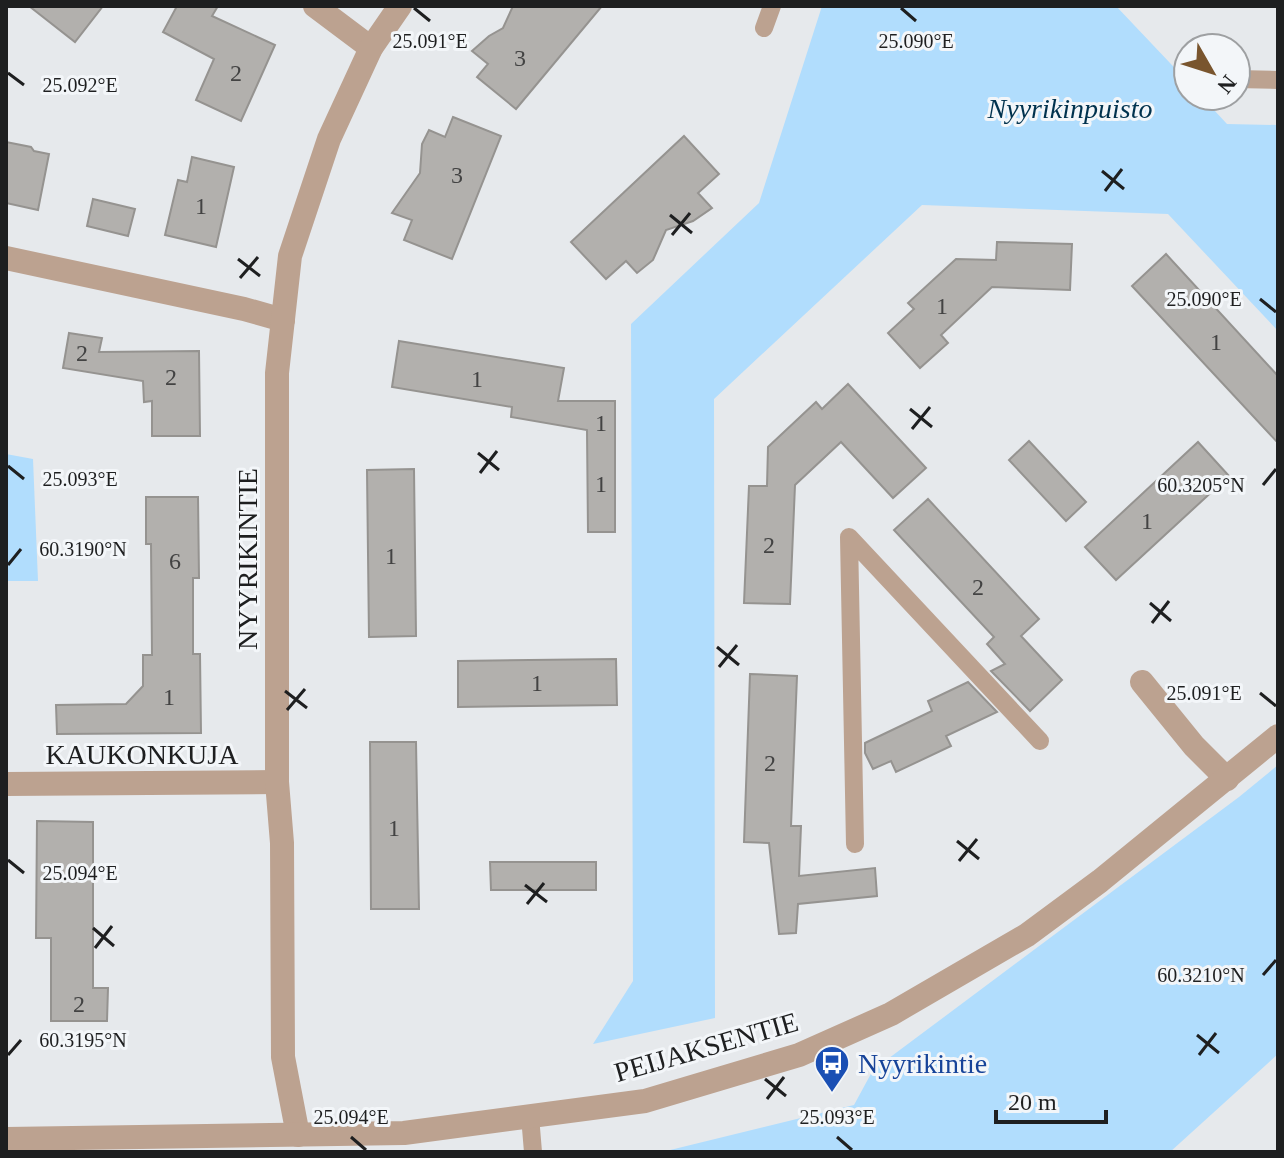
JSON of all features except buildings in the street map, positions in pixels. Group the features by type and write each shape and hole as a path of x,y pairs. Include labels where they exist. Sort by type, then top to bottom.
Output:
{"street":[{"path":"315,6 371,48"},
{"name":"NYYRIKINTIE","path":"298,1135 283,1057 282,843 277,782 277,373 290,256 329,139 371,48 400,6"},
{"path":"6,258 283,320"},
{"path":"1142,682 1194,746 1227,779"},
{"name":"PEIJAKSENTIE","path":"6,1139 404,1133 658,1097 799,1055 891,1014 1027,935 1100,881 1278,736"},
{"name":"KAUKONKUJA","path":"6,784 277,782"}],"lane":[{"path":"764,28 772,6"},
{"path":"1252,79 1278,80"},
{"path":"855,844 849,537 1040,741"},
{"path":"530,1116 533,1152"}],"green space":[{"name":"Nyyrikinpuisto","path":"822,6 1116,6 1172,65 1172,112 1216,112 1227,124 1278,125 1278,331 1168,214 922,205 714,399 715,1018 593,1044 633,981 631,324 759,203"},
{"path":"6,454 33,459 38,581 6,581"},
{"path":"1278,765 1278,1054 1170,1152 662,1152 854,1105 873,1070"}],"place":[{"name":"Nyyrikintie","path":"832,1094"}]}
